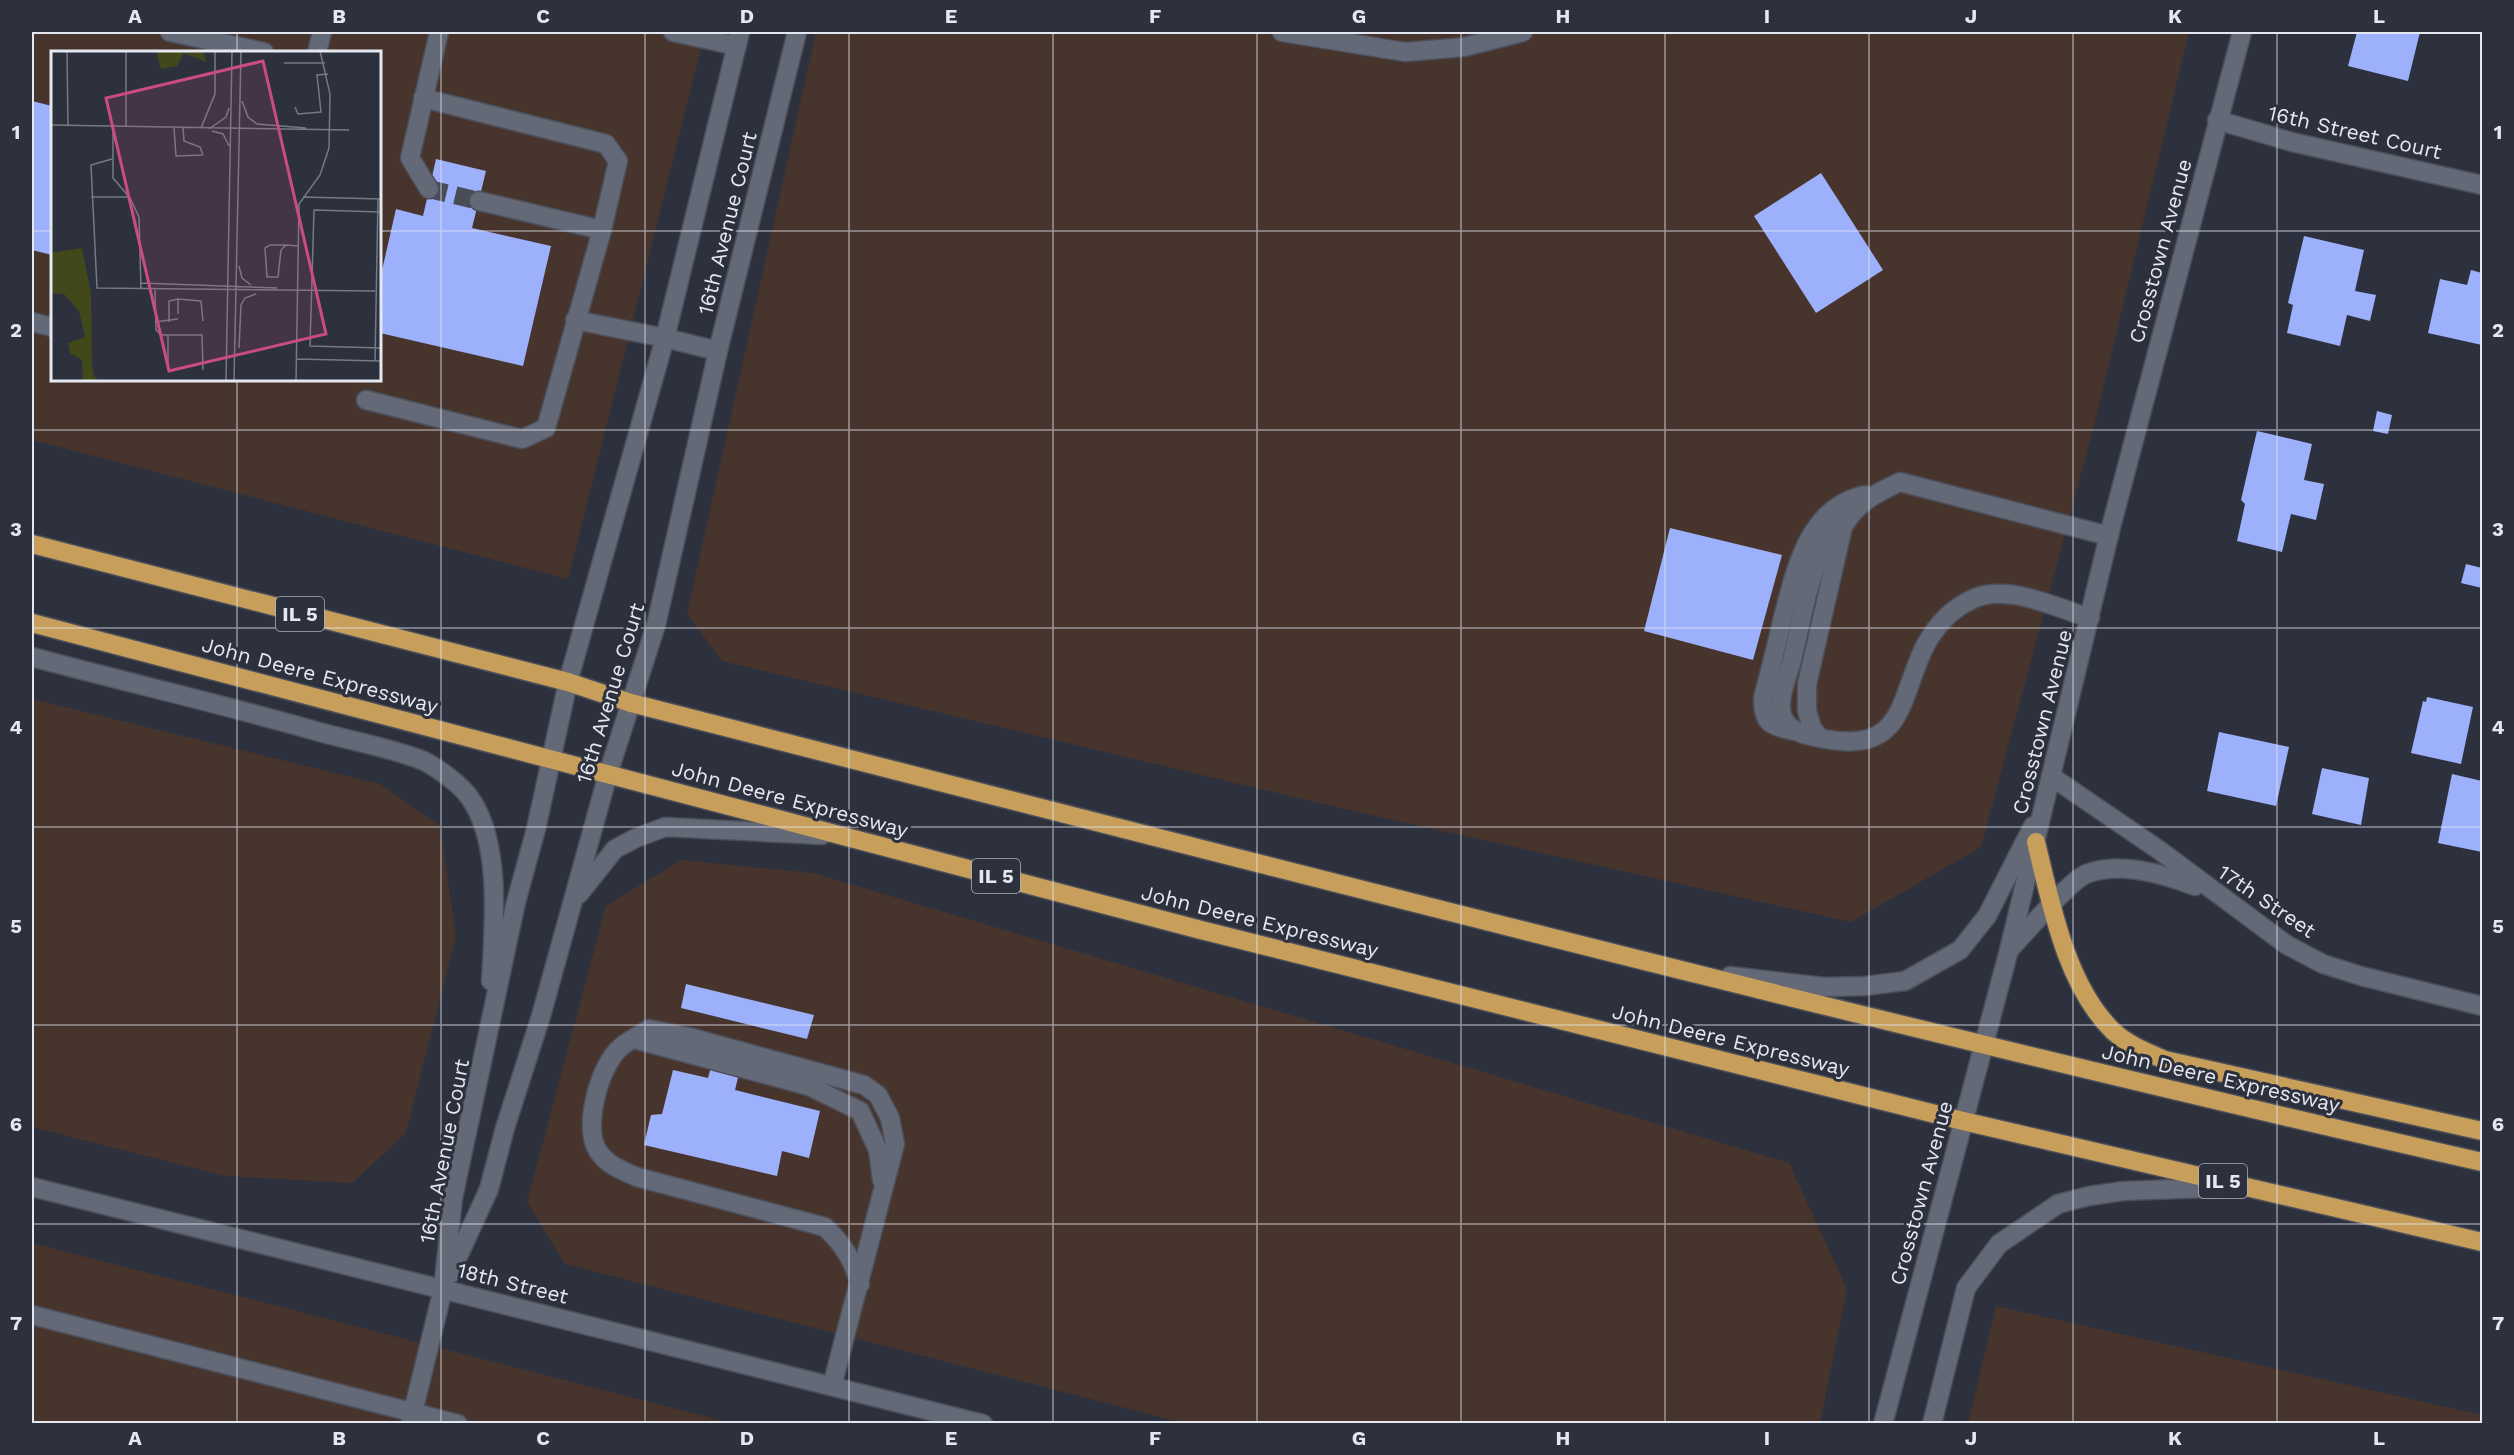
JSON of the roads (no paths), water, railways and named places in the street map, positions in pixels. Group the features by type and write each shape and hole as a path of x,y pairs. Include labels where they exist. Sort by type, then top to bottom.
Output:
{"highway":[{"name":"John Deere Expressway","path":"32,544 568,682 631,703 1678,970 1984,1046 2482,1162"},
{"name":"John Deere Expressway","path":"32,623 1224,936 1963,1121 2482,1242"},
{"path":"2036,842 2067,956 2087,994 2114,1032 2137,1048 2165,1060 2482,1131"}],"street":[{"path":"170,32 259,51"},
{"path":"317,51 322,32"},
{"path":"429,189 410,158 439,32"},
{"path":"674,32 738,39"},
{"name":"16th Avenue Court","path":"443,1289 489,1190 504,1128 541,1016 608,774 656,625 718,351 797,32"},
{"path":"1282,32 1405,52 1464,47 1523,32"},
{"name":"Crosstown Avenue","path":"1883,1424 2009,950 2109,536 2242,32"},
{"name":"16th Avenue Court","path":"443,1289 453,1198 487,1047 516,902 568,682 665,338 738,39"},
{"path":"366,400 522,439 546,428 602,230 618,161 606,144 423,98"},
{"name":"16th Street Court","path":"2217,120 2292,142 2482,185"},
{"path":"478,201 602,230"},
{"path":"575,320 718,351"},
{"path":"32,322 51,327"},
{"path":"1802,733 1790,728 1782,718 1783,692 1818,562 1830,536 1866,498 1900,482 2109,536"},
{"path":"1880,492 1853,497 1836,508 1818,524 1797,562 1763,698 1763,715 1770,723 1820,738 1847,743 1869,740 1891,724 1905,702 1924,649 1939,625 1954,609 1977,597 1993,594 2016,596 2090,618"},
{"path":"1820,738 1812,728 1807,711 1807,684 1843,527 1850,514"},
{"path":"32,657 273,718 425,762 470,796 481,818 491,861 495,909 487,1047"},
{"name":"17th Street","path":"2052,777 2150,844 2287,945 2324,964 2372,979 2482,1006"},
{"path":"1678,970 1824,987 1865,986 1905,981 1960,950 1987,916 2046,800"},
{"path":"568,917 596,871 615,849 665,827 843,836"},
{"path":"2009,950 2072,884 2086,874 2110,870 2164,875 2211,891"},
{"path":"832,1386 860,1284 895,1144 890,1118 878,1095 864,1084 689,1036 650,1029 620,1047 602,1077 593,1106 592,1130 598,1151 616,1167 637,1177 825,1227 840,1241 853,1262 860,1284"},
{"path":"634,1039 809,1086 860,1111 878,1150 883,1194"},
{"path":"1932,1424 1966,1288 1999,1244 2058,1204 2089,1196 2123,1191 2244,1186"},
{"name":"18th Street","path":"32,1187 983,1424"},
{"path":"412,1418 443,1289"},
{"path":"32,1315 412,1418 458,1424"}],"tunnel":[{"path":"429,189 479,201"}]}
